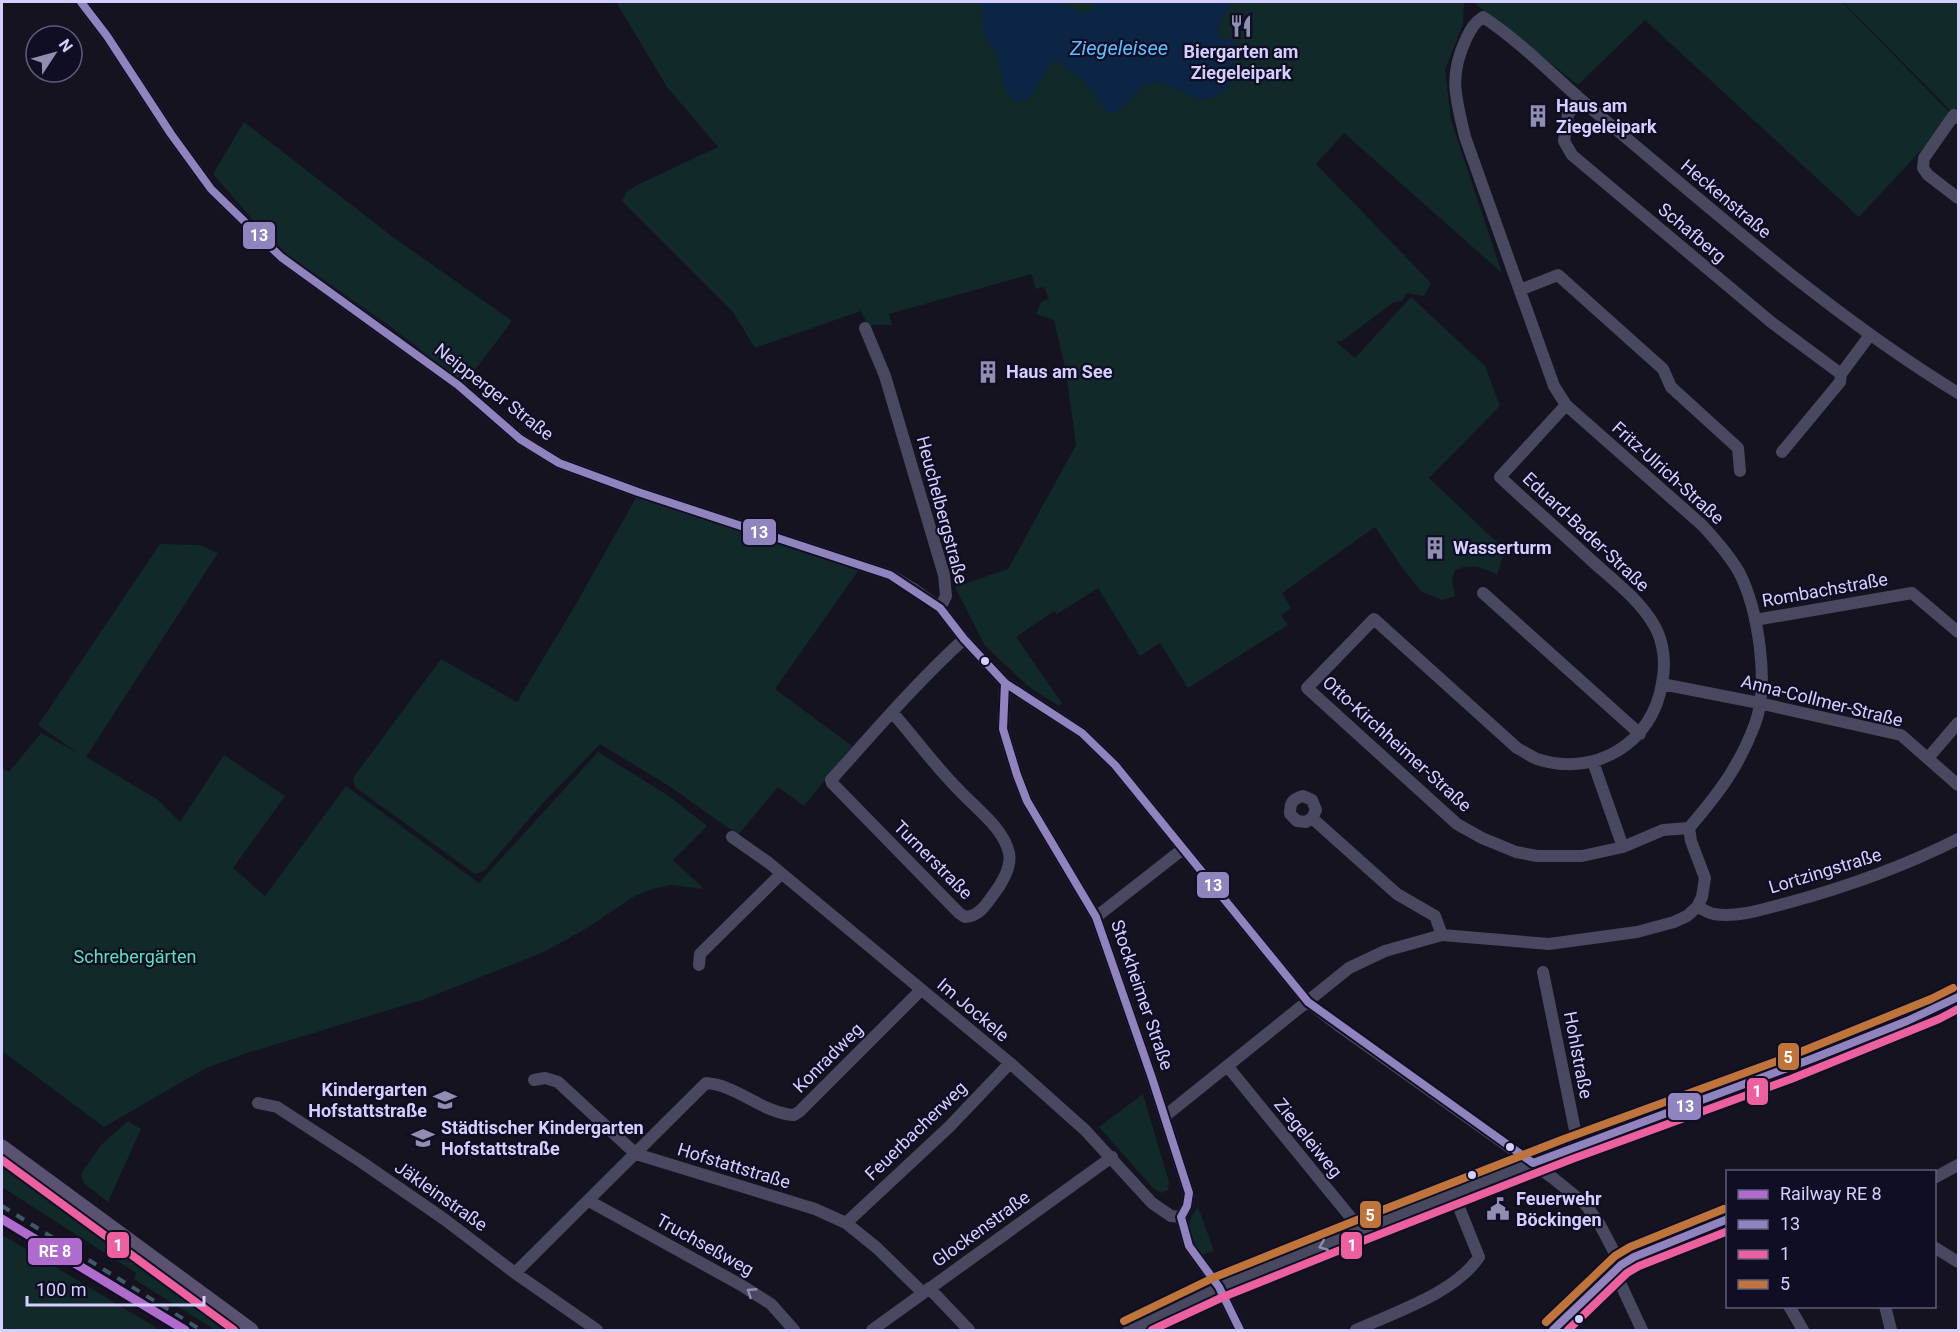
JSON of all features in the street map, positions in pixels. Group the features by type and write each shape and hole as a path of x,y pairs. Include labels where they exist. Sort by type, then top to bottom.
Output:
{"main road":[{"path":"2,1147 250,1330"}],"street":[{"name":"Neipperger Straße","path":"81,2 171,134 220,198 281,257 458,385 520,439 559,463 890,576 940,608"},
{"name":"Heckenstraße","path":"1483,17 1507,33 1580,99 1754,246 1870,335 1917,368 1959,393"},
{"name":"Fritz-Ulrich-Straße","path":"1483,17 1474,23 1455,68 1455,95 1465,137 1554,386 1566,405 1716,540 1739,573 1755,620 1762,661 1756,723 1724,786 1689,828"},
{"name":"Schafberg","path":"1580,99 1568,114 1564,141 1572,155 1771,322 1841,374"},
{"path":"1959,118 1954,115 1924,158 1923,168 1928,175 1959,198"},
{"path":"1520,290 1558,275 1663,369 1671,387 1738,448 1740,471"},
{"name":"Heuchelbergstraße","path":"865,328 885,376 944,575 946,596 940,608 964,639 1005,683 1082,733 1115,765 1308,1002 1533,1163"},
{"path":"1782,452 1840,381 1841,374 1870,335"},
{"name":"Eduard-Bader-Straße","path":"1374,619 1516,748 1535,758 1552,762 1593,762 1624,749 1640,734 1655,710 1664,670 1663,651 1655,627 1636,601 1500,477 1566,405"},
{"name":"Rombachstraße","path":"1755,620 1912,592 1959,633"},
{"path":"1482,593 1640,734"},
{"name":"Otto-Kirchheimer-Straße","path":"1374,619 1307,687 1457,824 1482,838 1516,852 1538,856 1582,856 1623,848 1663,830 1689,828"},
{"name":"Turnerstraße","path":"892,712 957,789 996,829 1006,845 1010,856 1006,873 986,906 975,915 966,917 959,913 831,780 892,712 930,670 964,639"},
{"name":"Stockheimer Straße","path":"1005,683 1003,729 1027,801 1096,917 1165,1116 1189,1193 1188,1206 1181,1217"},
{"name":"Anna-Collmer-Straße","path":"1662,684 1901,735 1959,785"},
{"path":"1928,758 1959,723"},
{"path":"1593,762 1623,848"},
{"path":"1312,818 1396,894 1435,916 1442,935"},
{"path":"1165,1116 1349,968 1385,951 1442,935 1549,944 1637,932 1688,916 1697,907 1702,897 1705,878 1691,841 1689,828"},
{"name":"Im Jockele","path":"732,837 769,863 1010,1063 1085,1130 1152,1203 1171,1216 1181,1217"},
{"name":"Lortzingstraße","path":"1697,907 1712,914 1731,915 1754,912 1854,884 1915,861 1959,839"},
{"path":"1096,917 1183,849"},
{"path":"699,965 700,954 781,874"},
{"name":"Hohlstraße","path":"1543,972 1578,1145"},
{"name":"Konradweg","path":"636,1154 706,1083 720,1086 785,1115 794,1115 921,990"},
{"path":"1129,1330 1219,1287 1361,1230 1578,1145 1786,1069 1935,1009 1959,997"},
{"name":"Feuerbacherweg","path":"846,1223 949,1127 1010,1063"},
{"name":"Ziegeleiweg","path":"1228,1067 1361,1230"},
{"name":"Hofstattstraße","path":"534,1080 545,1078 558,1082 636,1154 815,1209 846,1223 969,1330"},
{"name":"Jäkleinstraße","path":"258,1103 277,1107 360,1161 597,1330"},
{"path":"515,1273 636,1154"},
{"name":"Glockenstraße","path":"872,1330 1112,1157"},
{"path":"1533,1163 1586,1206 1600,1225 1642,1330"},
{"path":"1936,1178 1959,1166"},
{"path":"1356,1330 1450,1286 1470,1270 1479,1257 1454,1195"},
{"name":"Truchseßweg","path":"589,1201 741,1285 771,1304 795,1330"},
{"path":"1181,1217 1189,1245 1219,1287 1240,1330"},
{"path":"1553,1330 1634,1257 1726,1220"},
{"path":"1936,1248 1959,1262"},
{"path":"1790,1308 1803,1330"},
{"path":"1886,1308 1891,1330"}],"green space":[{"path":"616,2 1464,2 1463,24 1445,70 1451,120 1502,273 1344,133 1316,164 1431,283 1424,296 1407,293 1402,301 1394,302 1342,341 1336,342 1355,358 1411,297 1485,366 1500,406 1429,478 1505,550 1497,575 1476,567 1455,570 1452,579 1455,596 1442,600 1422,592 1403,569 1375,527 1282,593 1291,608 1281,615 1288,625 1188,688 1160,643 1140,656 1098,588 1057,614 1054,611 1016,637 1062,703 1059,706 1029,687 985,646 955,587 1008,569 1076,445 1066,372 1054,320 1036,314 1041,302 1049,299 1044,287 1036,289 1031,274 889,314 892,325 873,325 869,328 861,311 755,348 733,312 622,201 626,192 637,185 718,147 667,87"},
{"path":"1473,2 1842,2 1953,116 1859,217 1645,20 1578,85"},
{"path":"1843,2 1958,2 1958,106 1953,113"},
{"path":"244,122 393,237 512,321 465,383 384,322 287,254 254,221 213,174"},
{"path":"637,496 858,571 775,689 852,746 804,806 778,787 738,835 669,786 600,744 543,803 484,871 475,874 355,787 353,778 441,659 517,702"},
{"name":"Schrebergärten","path":"160,544 199,545 218,553 86,757 157,799 180,822 224,755 285,796 233,868 265,896 346,786 479,883 598,752 669,796 707,826 673,860 704,889 671,885 652,889 633,897 587,928 544,952 422,1000 247,1053 206,1068 104,1127 2,1051 2,768 9,772 41,733 78,753 38,725"},
{"path":"1143,1094 1169,1182 1168,1190 1162,1193 1154,1189 1099,1127"},
{"path":"128,1121 141,1129 108,1202 84,1183 81,1174 101,1145"},
{"path":"2,1157 236,1330 215,1330 134,1279 136,1273 2,1187"},
{"path":"1198,1207 1214,1251 1201,1255 1189,1231 1191,1219"},
{"path":"2,1235 6,1237 160,1330 2,1330"}],"water":[{"name":"Ziegeleisee","path":"981,2 1062,2 1082,14 1089,13 1098,2 1233,2 1218,26 1219,38 1234,42 1233,73 1230,85 1219,95 1209,99 1200,99 1173,87 1153,83 1140,89 1121,109 1108,113 1084,81 1056,60 1042,77 1032,95 1025,100 1018,101 1008,93 996,54 984,33"}],"railway":[{"path":"2,1206 201,1330"}],"transit line":[{"name":"13","path":"81,2 107,36 171,134 211,189 281,257 458,385 520,439 559,463 638,492 890,575 940,608 964,639 1005,683 1082,733 1115,765 1308,1002 1533,1163 1814,1058 1907,1021 1958,997"},
{"name":"13","path":"1005,683 1003,729 1017,775 1027,801 1096,917 1189,1193 1187,1206 1181,1217 1189,1246 1219,1287 1240,1330"},
{"name":"5","path":"1124,1321 1215,1277 1564,1139 1783,1059 1953,988"},
{"name":"1","path":"1152,1330 1223,1297 1365,1240 1572,1159 1791,1079 1939,1019 1958,1009"},
{"name":"1","path":"2,1160 234,1330"},
{"name":"5","path":"1546,1322 1615,1256 1630,1247 1724,1209"},
{"path":"2,1219 185,1330"},
{"name":"13","path":"1553,1330 1621,1265 1634,1257 1726,1220"},
{"name":"1","path":"1568,1330 1627,1273 1639,1266 1726,1232"}],"place":[{"name":"Biergarten am Ziegeleipark","path":"1241,26"},
{"name":"Haus am Ziegeleipark","path":"1538,116"},
{"name":"Haus am See","path":"988,372"},
{"name":"Wasserturm","path":"1435,548"},
{"name":"Kindergarten Hofstattstraße","path":"445,1100"},
{"name":"Städtischer Kindergarten Hofstattstraße","path":"423,1138"},
{"name":"Feuerwehr Böckingen","path":"1498,1209"}]}
